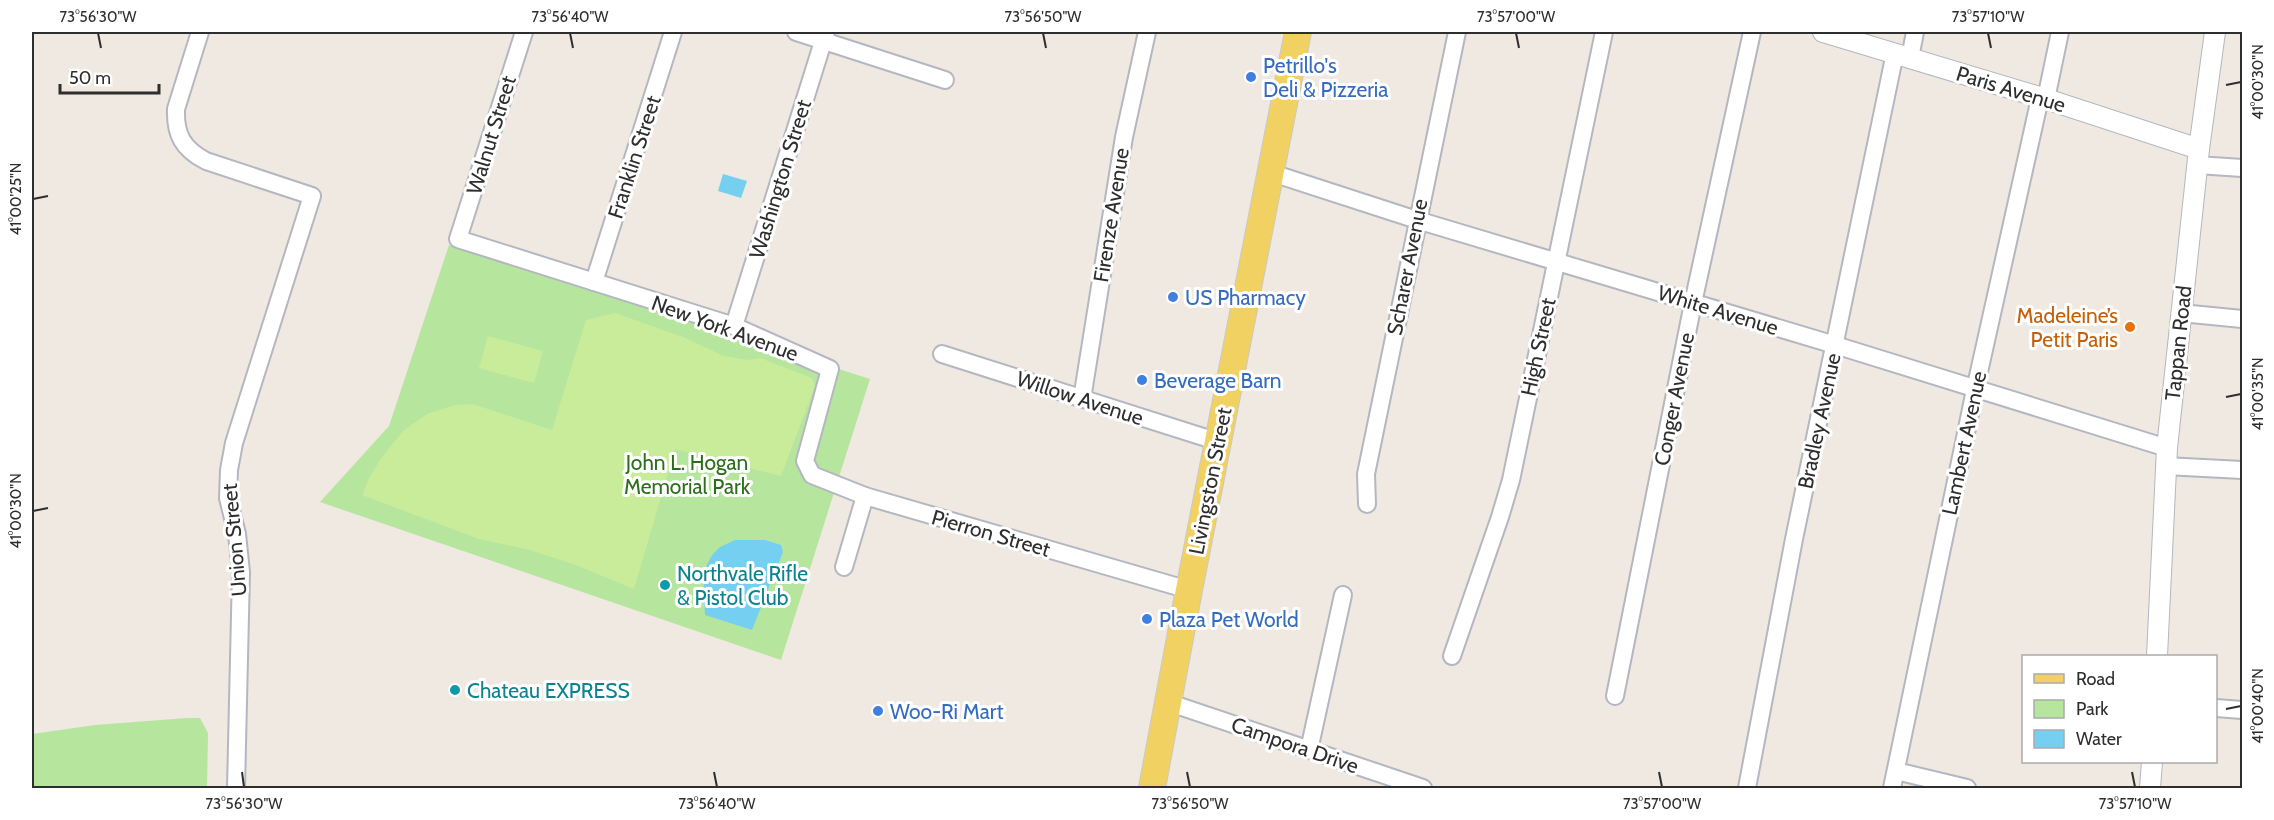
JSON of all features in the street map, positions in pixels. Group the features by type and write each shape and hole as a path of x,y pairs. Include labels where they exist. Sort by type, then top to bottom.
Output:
{"main road":[{"name":"Livingston Street","path":"1152,789 1269,172 1298,32"}],"street":[{"name":"Union Street","path":"200,32 176,109 175,120 183,144 192,154 206,161 312,196 234,443 229,470 228,498 237,534 241,572 236,789"},
{"name":"Walnut Street","path":"459,239 524,32"},
{"name":"Franklin Street","path":"594,282 674,32"},
{"path":"796,32 825,36 945,80"},
{"name":"Firenze Avenue","path":"1082,399 1124,137 1146,32"},
{"name":"Scharer Avenue","path":"1367,504 1366,474 1457,32"},
{"name":"High Street","path":"1452,656 1500,517 1510,480 1604,32"},
{"name":"Conger Avenue","path":"1615,696 1693,303 1752,32"},
{"name":"Paris Avenue","path":"1823,32 2043,99 2198,157 2242,168"},
{"name":"Bradley Avenue","path":"1747,789 1794,539 1835,345 1903,56 1915,32"},
{"name":"Lambert Avenue","path":"1892,789 1975,390 2060,32"},
{"name":"Tappan Road","path":"2157,655 2166,457 2198,157 2215,32"},
{"name":"Washington Street","path":"734,326 825,36"},
{"name":"White Avenue","path":"1269,172 1417,220 1835,345 1975,390 2166,457 2242,470"},
{"name":"New York Avenue","path":"459,239 734,326 830,369 806,461 813,475 865,496"},
{"path":"2181,313 2242,318"},
{"name":"Willow Avenue","path":"942,354 1219,442"},
{"path":"844,567 865,496"},
{"name":"Pierron Street","path":"865,496 1189,590"},
{"path":"1309,750 1343,595"},
{"name":"Campora Drive","path":"1167,702 1423,789"},
{"path":"2217,708 2242,710"},
{"path":"2150,789 2152,763"},
{"path":"1896,771 1967,789"}],"green space":[{"name":"John L. Hogan Memorial Park","path":"449,245 870,379 781,660 320,502 389,426"},
{"path":"615,313 683,337 724,356 748,360 760,358 812,378 815,386 781,476 675,449 634,589 573,564 530,550 479,539 362,495 382,457 403,431 427,414 455,405 473,404 552,430 586,320"},
{"path":"488,336 543,351 534,383 479,368"},
{"path":"200,718 208,733 207,788 32,788 32,734 95,725"}],"water":[{"path":"723,174 747,181 741,198 718,191"},
{"path":"735,540 765,540 781,545 783,552 752,630 705,615 704,580 708,563 718,549"}],"place":[{"name":"Petrillo's Deli & Pizzeria","path":"1251,77"},
{"name":"US Pharmacy","path":"1173,297"},
{"name":"Madeleine’s Petit Paris","path":"2130,327"},
{"name":"Beverage Barn","path":"1142,380"},
{"name":"Northvale Rifle & Pistol Club","path":"665,585"},
{"name":"Plaza Pet World","path":"1147,619"},
{"name":"Chateau EXPRESS","path":"455,690"},
{"name":"Woo-Ri Mart","path":"878,711"}]}
